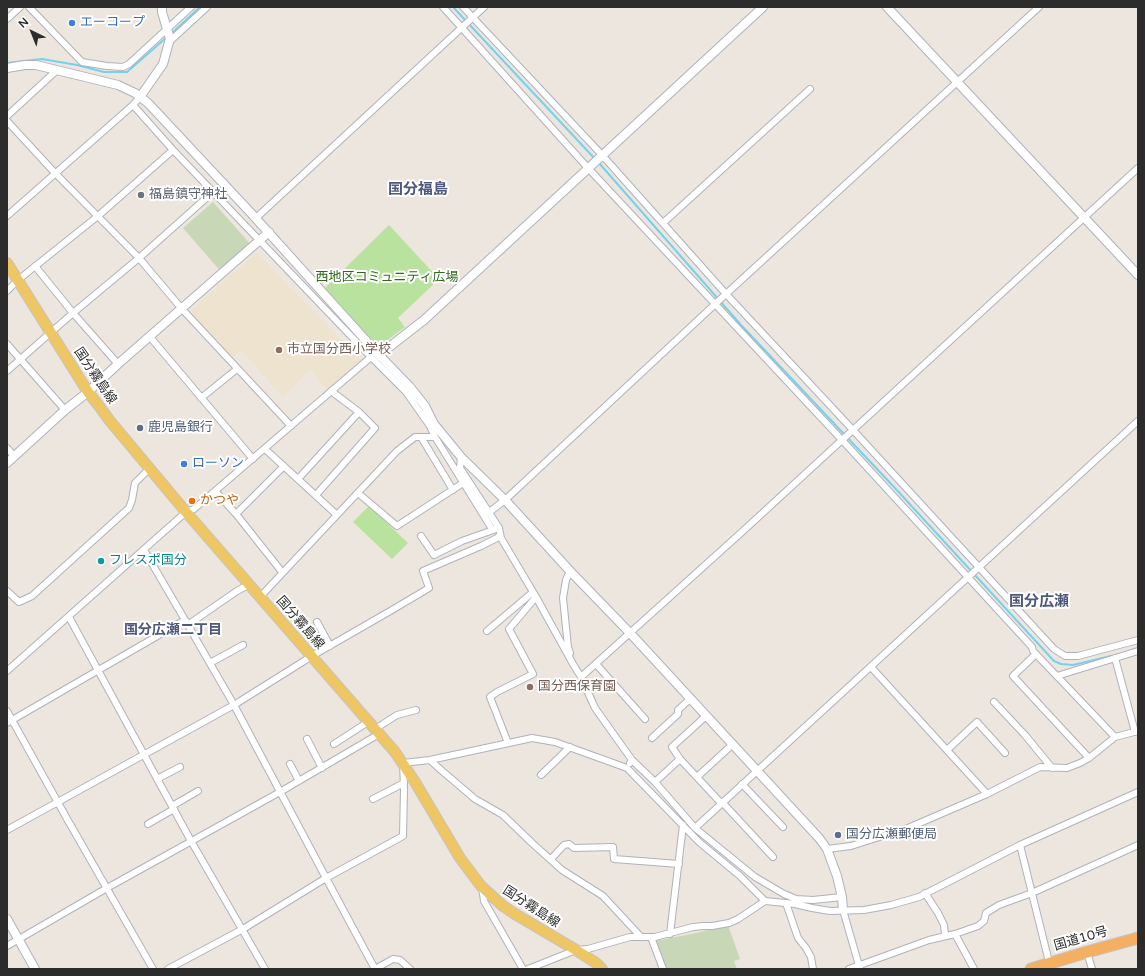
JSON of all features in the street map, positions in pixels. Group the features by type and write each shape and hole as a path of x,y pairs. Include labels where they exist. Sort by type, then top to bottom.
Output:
{"highway":[{"name":"国道10号","path":"1031,969 1049,962 1138,938"}],"main road":[{"name":"国分霧島線","path":"7,263 88,392 110,422 403,763 460,858 481,886 503,906 576,950 596,963 602,969"}],"street":[{"path":"7,19 20,7"},
{"path":"29,7 82,62 123,67 168,29 191,7"},
{"path":"7,216 133,106 140,97 163,64 170,40 168,29 163,18 162,7"},
{"path":"170,40 207,7"},
{"path":"443,7 969,576 1032,647 1033,651 1115,737"},
{"path":"463,7 472,19 663,223 726,295 1054,648 1065,656 1078,656 1138,640"},
{"path":"256,218 484,7"},
{"path":"7,671 186,512 194,509 331,391 424,320 763,7"},
{"path":"887,7 1138,275"},
{"path":"488,513 505,500 1039,7"},
{"path":"7,68 36,65 118,85 135,93 148,103 269,232 375,356"},
{"path":"7,116 56,71"},
{"path":"663,223 810,89"},
{"path":"133,106 213,192 375,356 413,392 425,406 435,437 488,513 496,529"},
{"path":"7,121 55,173 139,258 182,309 291,426"},
{"path":"7,291 18,280 98,216 173,150"},
{"path":"581,677 852,431 1138,168"},
{"path":"7,371 139,258 213,192"},
{"path":"7,463 65,410 88,392 269,232"},
{"path":"35,266 73,313 118,364"},
{"path":"150,337 253,459"},
{"path":"7,344 65,410"},
{"path":"201,398 237,368"},
{"path":"316,495 375,428 359,412 331,391"},
{"path":"298,479 359,412"},
{"path":"695,828 1138,421"},
{"path":"432,425 630,633 806,823 827,849 837,876 842,897 843,910 859,967"},
{"path":"260,597 397,451 415,437 435,437"},
{"path":"421,437 453,490"},
{"path":"7,448 14,456"},
{"path":"265,449 337,515"},
{"path":"461,457 457,469 463,483 500,535 581,677 596,708 632,760 655,782 695,828 755,877 784,894 796,899 813,900 842,897"},
{"path":"236,514 284,466"},
{"path":"7,592 19,602 32,596 129,508 135,483 149,469"},
{"path":"358,493 397,526 463,483"},
{"path":"215,491 236,514 282,572"},
{"path":"421,536 434,555 462,541 496,529"},
{"path":"7,830 234,705 312,656 428,588 423,571 481,546 500,535"},
{"path":"144,550 234,705 375,969 393,959 400,960 410,969"},
{"path":"570,571 566,580 563,598 568,648 573,664"},
{"path":"186,620 188,624 250,584"},
{"path":"488,631 534,594"},
{"path":"508,744 490,697 532,674 509,630 534,594"},
{"path":"69,616 143,754 265,969"},
{"path":"10,721 186,620"},
{"path":"317,622 330,646"},
{"path":"210,663 243,645"},
{"path":"1057,676 1138,651"},
{"path":"1036,654 1013,676 1089,758"},
{"path":"827,849 851,846 908,828 987,794 1040,767 1067,768 1089,758 1115,737 1137,731 1115,658"},
{"path":"596,664 645,719"},
{"path":"871,667 987,794"},
{"path":"652,738 678,714 678,710 690,699"},
{"path":"994,702 1026,735 1052,768"},
{"path":"334,744 374,728 397,715 416,710"},
{"path":"7,711 10,721 153,969"},
{"path":"706,716 672,747 680,759 697,778 773,857"},
{"path":"947,750 977,722 1005,753"},
{"path":"7,946 107,888 322,768 374,728"},
{"path":"168,969 243,929 326,878 403,836 403,763 430,760 532,738 555,742 627,768 699,842 740,876 765,901"},
{"path":"307,739 322,768"},
{"path":"697,778 732,744"},
{"path":"541,775 570,747"},
{"path":"655,782 680,759"},
{"path":"430,760 475,799 504,815 562,870 604,896 640,937"},
{"path":"627,768 632,760"},
{"path":"290,764 299,781"},
{"path":"157,779 180,767"},
{"path":"373,799 404,783"},
{"path":"742,784 783,827"},
{"path":"148,824 198,791"},
{"path":"528,969 576,950 588,949 630,937 651,937 670,934 693,927 729,923 738,919 765,901 795,904 830,911 878,908 918,897 1020,844 1138,792"},
{"path":"670,934 683,825"},
{"path":"551,859 564,845 569,844 574,848 613,847 614,859 679,864"},
{"path":"1020,844 1049,962"},
{"path":"849,969 859,967 929,940 945,935 955,934 978,926 984,921 986,912 999,905 1032,893 1138,845"},
{"path":"481,886 484,901 524,969"},
{"path":"925,893 944,925 945,935"},
{"path":"786,903 798,938 811,957 813,969"},
{"path":"7,919 35,969"},
{"path":"955,934 974,969"},
{"path":"651,937 663,969"},
{"path":"1087,952 1092,969"}],"shaded area":[{"path":"257,253 361,361 328,391 311,369 283,397 241,350 230,359 189,311"}],"green space":[{"path":"213,202 253,247 223,274 183,228"},
{"name":"西地区コミュニティ広場","path":"389,225 439,279 398,318 405,327 378,347 325,288"},
{"path":"369,506 408,543 392,559 353,522"},
{"path":"728,925 740,959 734,961 737,969 666,969 654,941"}],"waterway":[{"path":"171,34 200,7"},
{"path":"453,7 596,160"},
{"path":"7,63 42,59 77,65 104,72 127,72 167,37"},
{"path":"599,163 741,325 894,487 1054,661 1061,664 1073,665 1111,656"}],"place":[{"name":"エーコープ","path":"72,23"},
{"name":"福島鎮守神社","path":"141,195"},
{"name":"市立国分西小学校","path":"279,350"},
{"name":"鹿児島銀行","path":"140,428"},
{"name":"ローソン","path":"184,464"},
{"name":"かつや","path":"192,501"},
{"name":"フレスポ国分","path":"101,561"},
{"name":"国分西保育園","path":"530,687"},
{"name":"国分広瀬郵便局","path":"838,835"}],"district":[{"name":"国分福島","path":"418,190"},
{"name":"国分広瀬","path":"1039,602"},
{"name":"国分広瀬二丁目","path":"173,630"}]}
